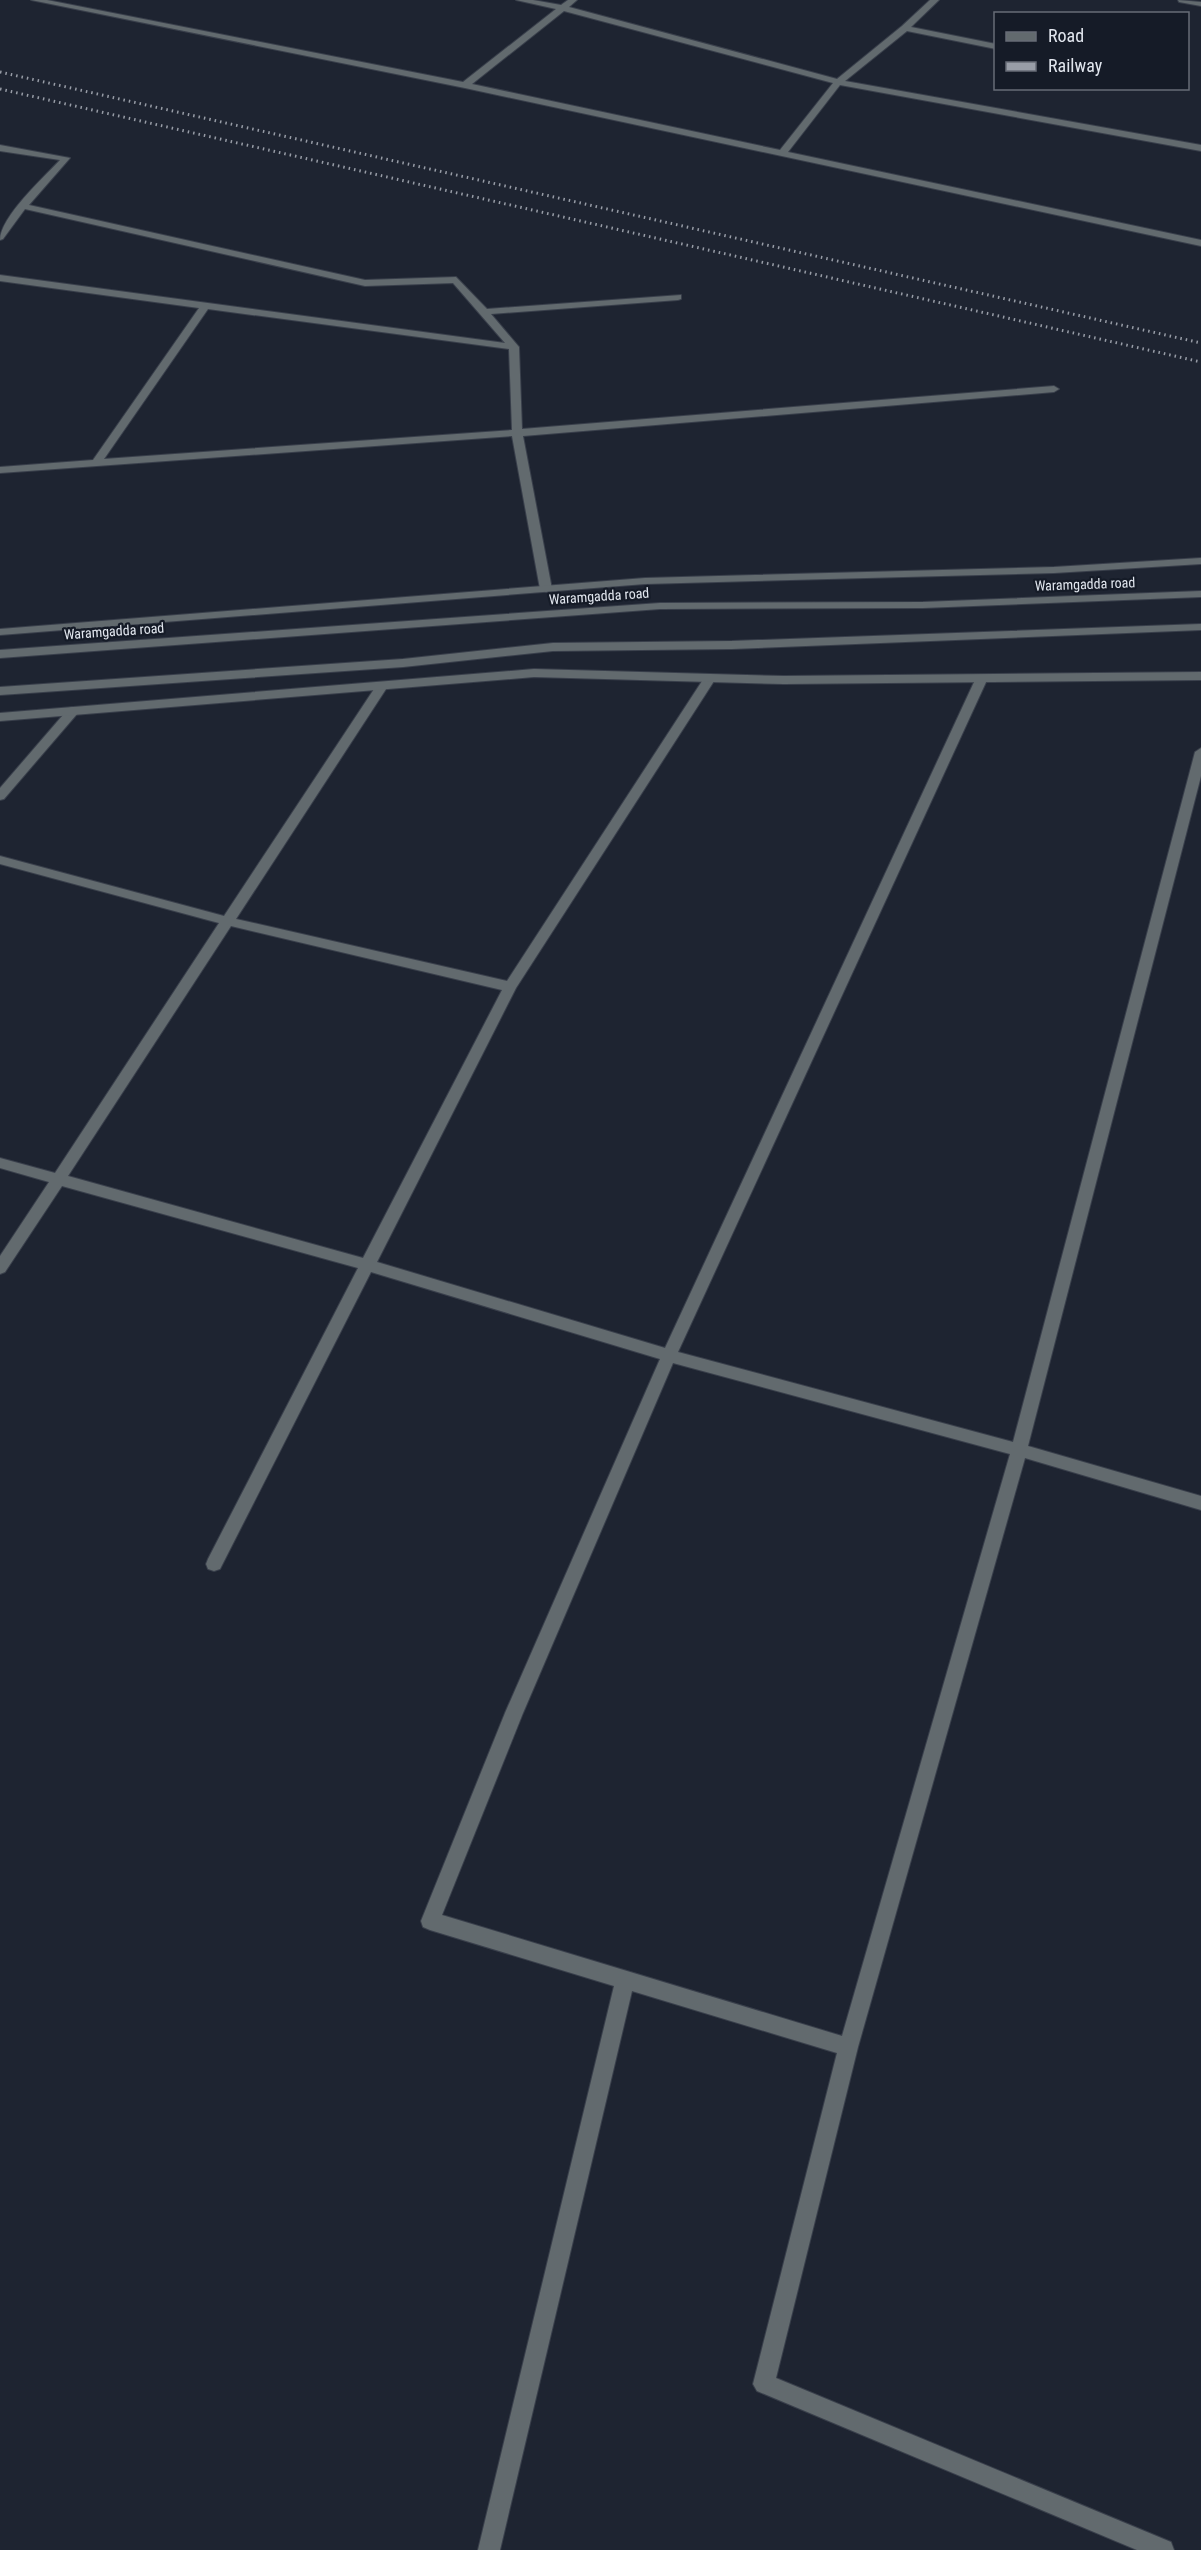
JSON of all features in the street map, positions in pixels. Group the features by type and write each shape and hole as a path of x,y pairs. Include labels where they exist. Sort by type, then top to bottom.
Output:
{"street":[{"path":"35,0 465,85 1201,243"},
{"path":"520,0 563,8 838,82 1201,148"},
{"path":"465,85 573,0"},
{"path":"782,153 838,82 905,28 932,0"},
{"path":"1186,0 1201,4"},
{"path":"905,28 994,47"},
{"path":"0,148 66,158 23,206 0,237"},
{"path":"23,206 80,221 365,283 456,280 514,347 517,433 546,589"},
{"path":"0,278 514,347"},
{"path":"484,312 678,297"},
{"path":"96,463 205,306"},
{"path":"0,470 517,433 1054,388"},
{"path":"0,632 645,581 1054,570 1201,561"},
{"name":"Waramgadda road","path":"0,654 660,606 923,605 1201,594"},
{"path":"0,691 402,663 553,647 732,645 1201,627"},
{"path":"0,717 534,674 981,680 1201,676"},
{"path":"214,1564 510,987 710,678"},
{"path":"848,2047 430,1921 514,1713 669,1356 981,680"},
{"path":"0,1268 382,686"},
{"path":"0,796 73,711"},
{"path":"1163,2550 764,2384 848,2047 1019,1450 1201,752"},
{"path":"0,860 228,921 510,987"},
{"path":"0,1163 368,1265 669,1356 1019,1450 1201,1503"},
{"path":"489,2550 625,1981"}],"railway":[{"path":"0,72 1201,343"},
{"path":"0,89 1201,362"}]}
